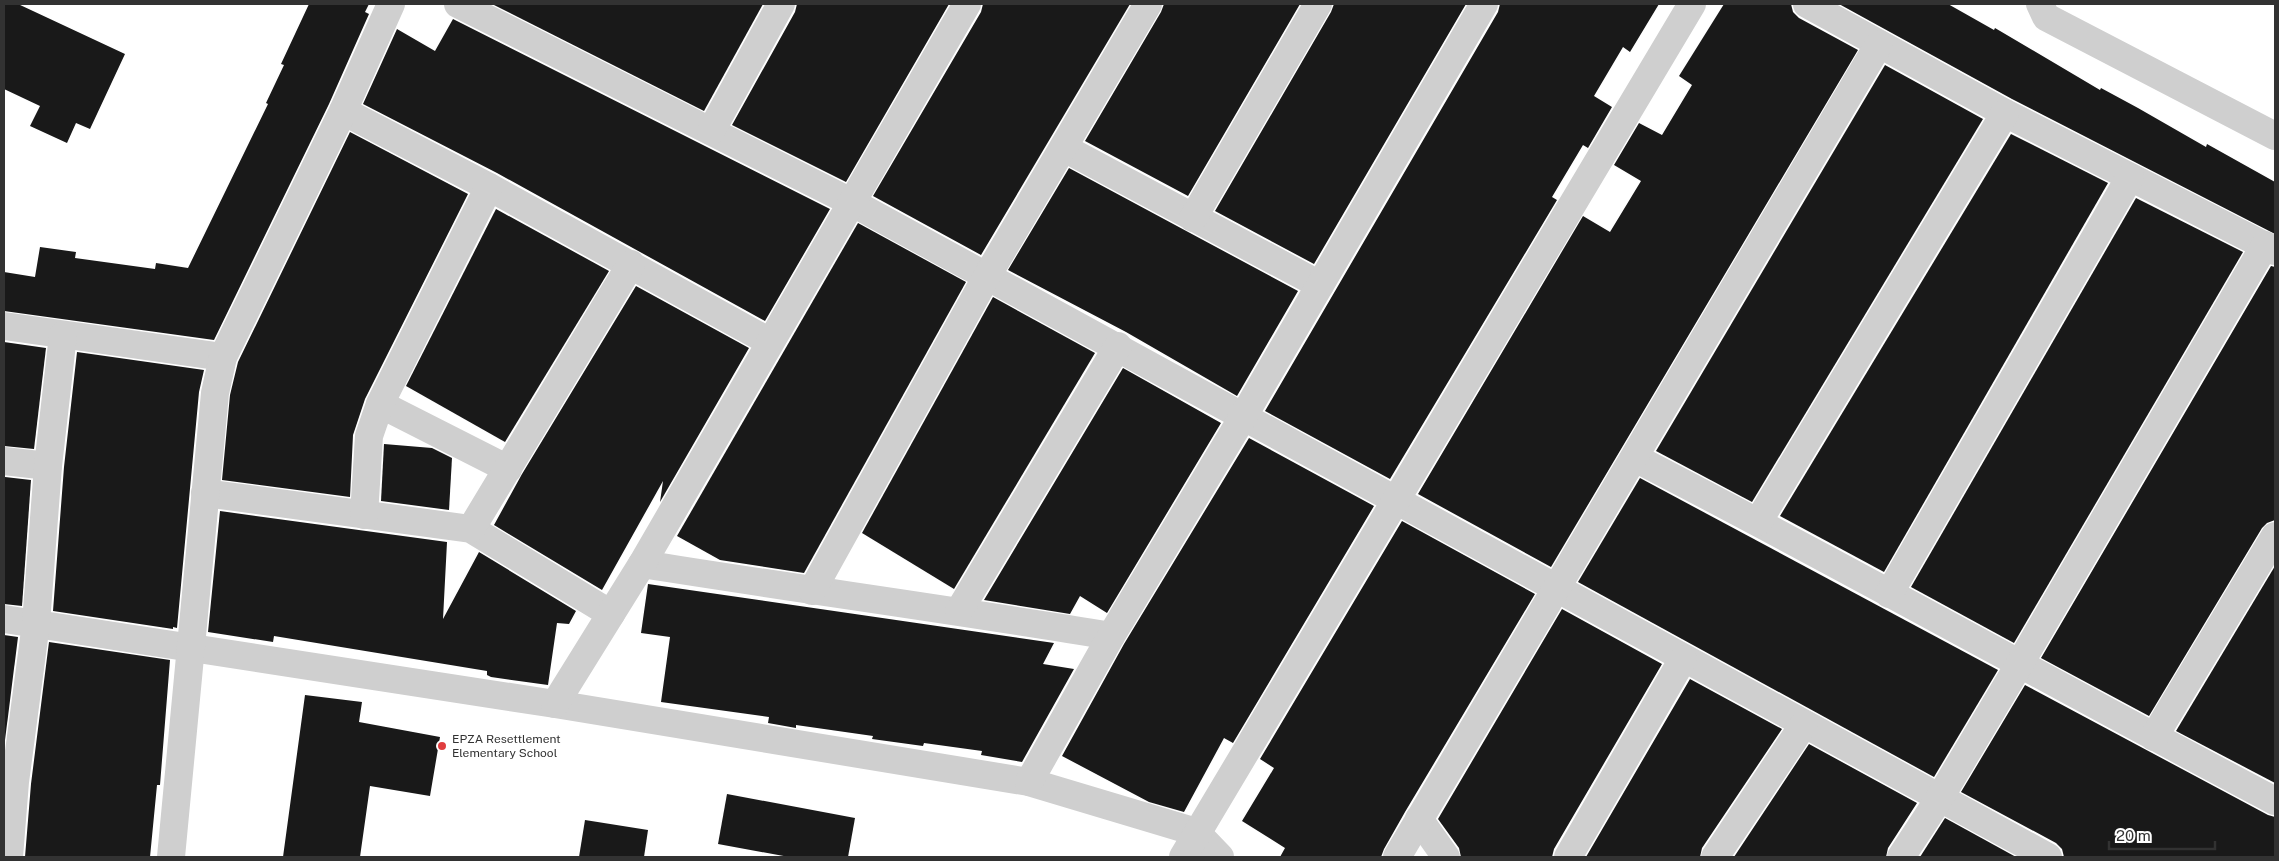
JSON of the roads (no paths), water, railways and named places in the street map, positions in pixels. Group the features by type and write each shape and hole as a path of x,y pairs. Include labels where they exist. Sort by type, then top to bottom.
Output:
{"street":[{"path":"171,857 215,393 224,356 343,111 391,4"},
{"path":"458,4 851,202 1118,346 1243,417 1683,659 2048,857"},
{"path":"712,131 781,4"},
{"path":"555,704 642,564 967,4"},
{"path":"812,591 987,276 1148,4"},
{"path":"1193,218 1318,4"},
{"path":"1028,782 1111,636 1243,417 1484,4"},
{"path":"1183,857 1196,832 1692,4"},
{"path":"1807,4 2006,113 2270,248 1940,799 1901,857"},
{"path":"2040,4 2046,17 2275,136"},
{"path":"1397,857 1879,44"},
{"path":"343,111 489,187 770,342"},
{"path":"1758,522 2006,113"},
{"path":"1064,148 1320,285"},
{"path":"1889,594 2130,177"},
{"path":"364,515 368,436 380,404 489,187"},
{"path":"471,529 631,264"},
{"path":"4,326 224,356"},
{"path":"8,857 10,782 36,623 48,466 63,335"},
{"path":"959,610 1118,346"},
{"path":"380,404 508,469"},
{"path":"1634,458 1758,522 2019,665 2275,801"},
{"path":"4,461 48,466"},
{"path":"205,493 471,529 611,614"},
{"path":"2154,737 2275,536"},
{"path":"642,564 812,591 959,610 1111,636"},
{"path":"4,619 555,704 1028,782 1196,832 1220,857"},
{"path":"1568,857 1683,659"},
{"path":"1714,857 1804,724"},
{"path":"1420,819 1446,857"}],"place":[{"name":"EPZA Resettlement Elementary School","path":"442,746"}]}
